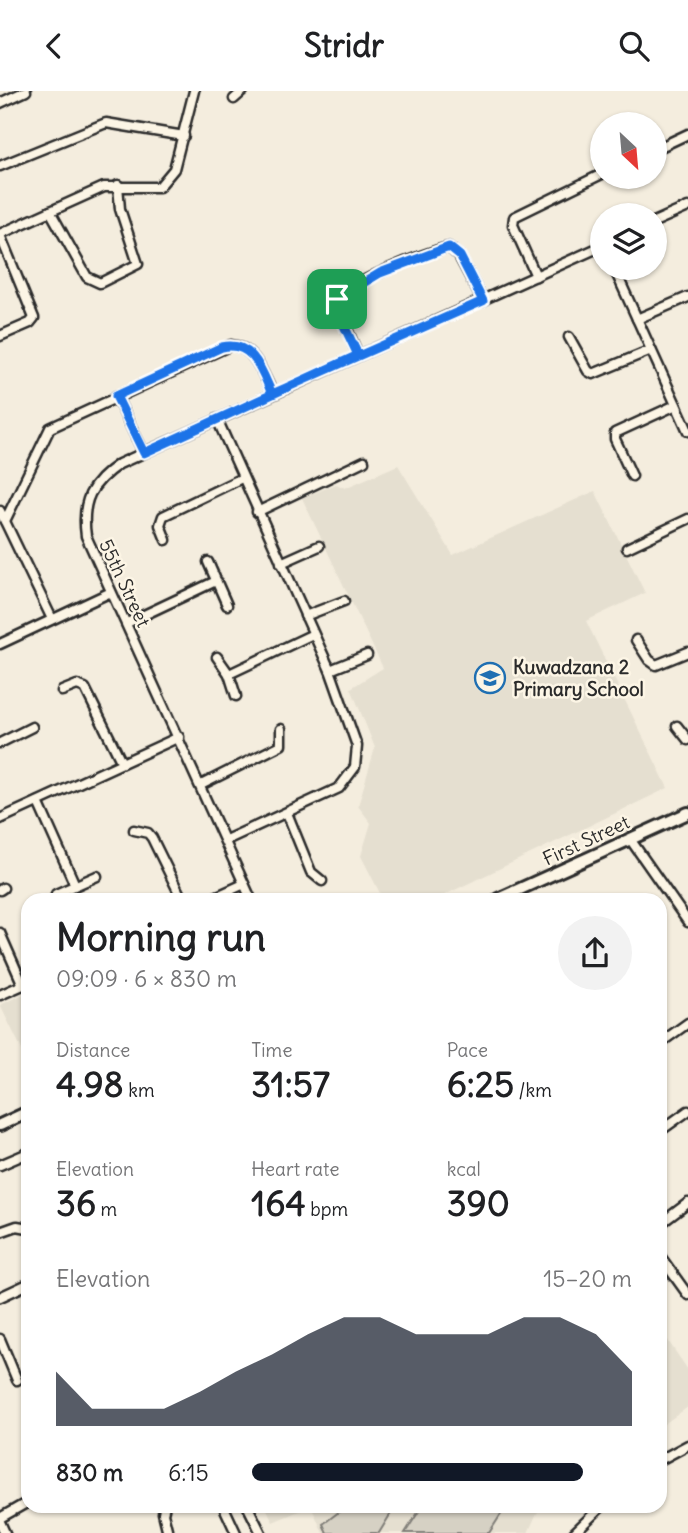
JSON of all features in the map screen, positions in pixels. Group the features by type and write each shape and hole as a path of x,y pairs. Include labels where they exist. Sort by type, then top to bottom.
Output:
{"street":[{"path":"0,103 26,91"},
{"path":"0,336 30,323 34,318 0,234 104,187 159,187 174,169 194,91"},
{"path":"234,99 243,91"},
{"path":"0,166 106,123 184,135"},
{"path":"667,144 688,134"},
{"path":"536,276 513,225 514,217 521,211 590,179"},
{"path":"50,211 87,277 100,283 138,264 120,209 118,185"},
{"path":"667,216 688,207"},
{"path":"358,355 336,303 343,293 380,273 449,247 460,256 483,301"},
{"name":"55th Street","path":"248,893 86,536 84,505 91,489 102,476 144,453 590,251"},
{"path":"619,280 688,431"},
{"path":"637,319 688,297"},
{"path":"569,337 588,371 593,374 651,350"},
{"path":"5,521 50,428 116,396 232,345 241,347 254,357 272,394"},
{"path":"116,396 144,453"},
{"path":"632,476 615,439 615,433 676,405"},
{"path":"217,419 330,670 357,746 357,762 351,775 339,788 226,840"},
{"path":"257,512 363,461"},
{"path":"166,540 160,525 163,516 242,478"},
{"path":"0,511 52,619"},
{"path":"627,548 688,519"},
{"path":"281,563 318,546"},
{"path":"208,562 227,605"},
{"path":"127,622 216,580"},
{"path":"0,644 111,591"},
{"path":"305,616 344,601"},
{"path":"229,674 313,633"},
{"path":"636,640 649,660 656,665 688,652"},
{"path":"330,670 367,655"},
{"path":"217,657 229,674 236,696"},
{"path":"62,691 78,685 85,688 122,763"},
{"path":"677,726 688,740"},
{"path":"0,743 32,727"},
{"path":"201,785 281,745 281,729"},
{"path":"0,819 179,737"},
{"path":"38,802 75,885"},
{"path":"287,813 312,872 322,881"},
{"name":"First Street","path":"511,893 688,813"},
{"path":"134,830 148,833 152,838 179,893"},
{"path":"631,839 688,922"},
{"path":"58,893 97,876"},
{"path":"224,893 244,884"},
{"path":"0,933 21,974"},
{"path":"0,995 21,986"},
{"path":"667,1038 688,1023"},
{"path":"667,1126 688,1111"},
{"path":"0,1125 21,1115"},
{"path":"0,1165 21,1156"},
{"path":"667,1219 688,1203"},
{"path":"0,1232 21,1227"},
{"path":"667,1266 687,1293"},
{"path":"0,1297 21,1287"},
{"path":"0,1339 17,1380"},
{"path":"667,1456 688,1445"},
{"path":"5,1533 0,1520 21,1506"},
{"path":"163,1513 168,1533"},
{"path":"227,1513 236,1533"},
{"path":"251,1513 261,1533"},
{"path":"574,1533 595,1513"}],"shaded area":[{"name":"Kuwadzana 2 Primary School","path":"398,465 453,555 595,491 645,593 586,621 668,788 449,893 380,893 361,856 371,823 358,806 375,748 351,688 383,668 302,498 336,484 345,488"},
{"path":"21,995 21,1048 0,1005"},
{"path":"667,1339 688,1370 688,1407 667,1422"},
{"path":"269,1513 294,1513 273,1522"},
{"path":"314,1513 537,1513 528,1533 323,1533"},
{"path":"337,1513 391,1513 379,1533 327,1533 323,1524"},
{"path":"418,1513 502,1513 489,1533 405,1533"}],"place":[{"name":"Kuwadzana 2 Primary School","path":"490,678"}],"route":[{"path":"337,299 338,313 358,355 144,453 116,396 222,347 236,345 248,351 257,362 272,394 358,355 483,301 460,256 449,247 380,273 337,299"}]}
